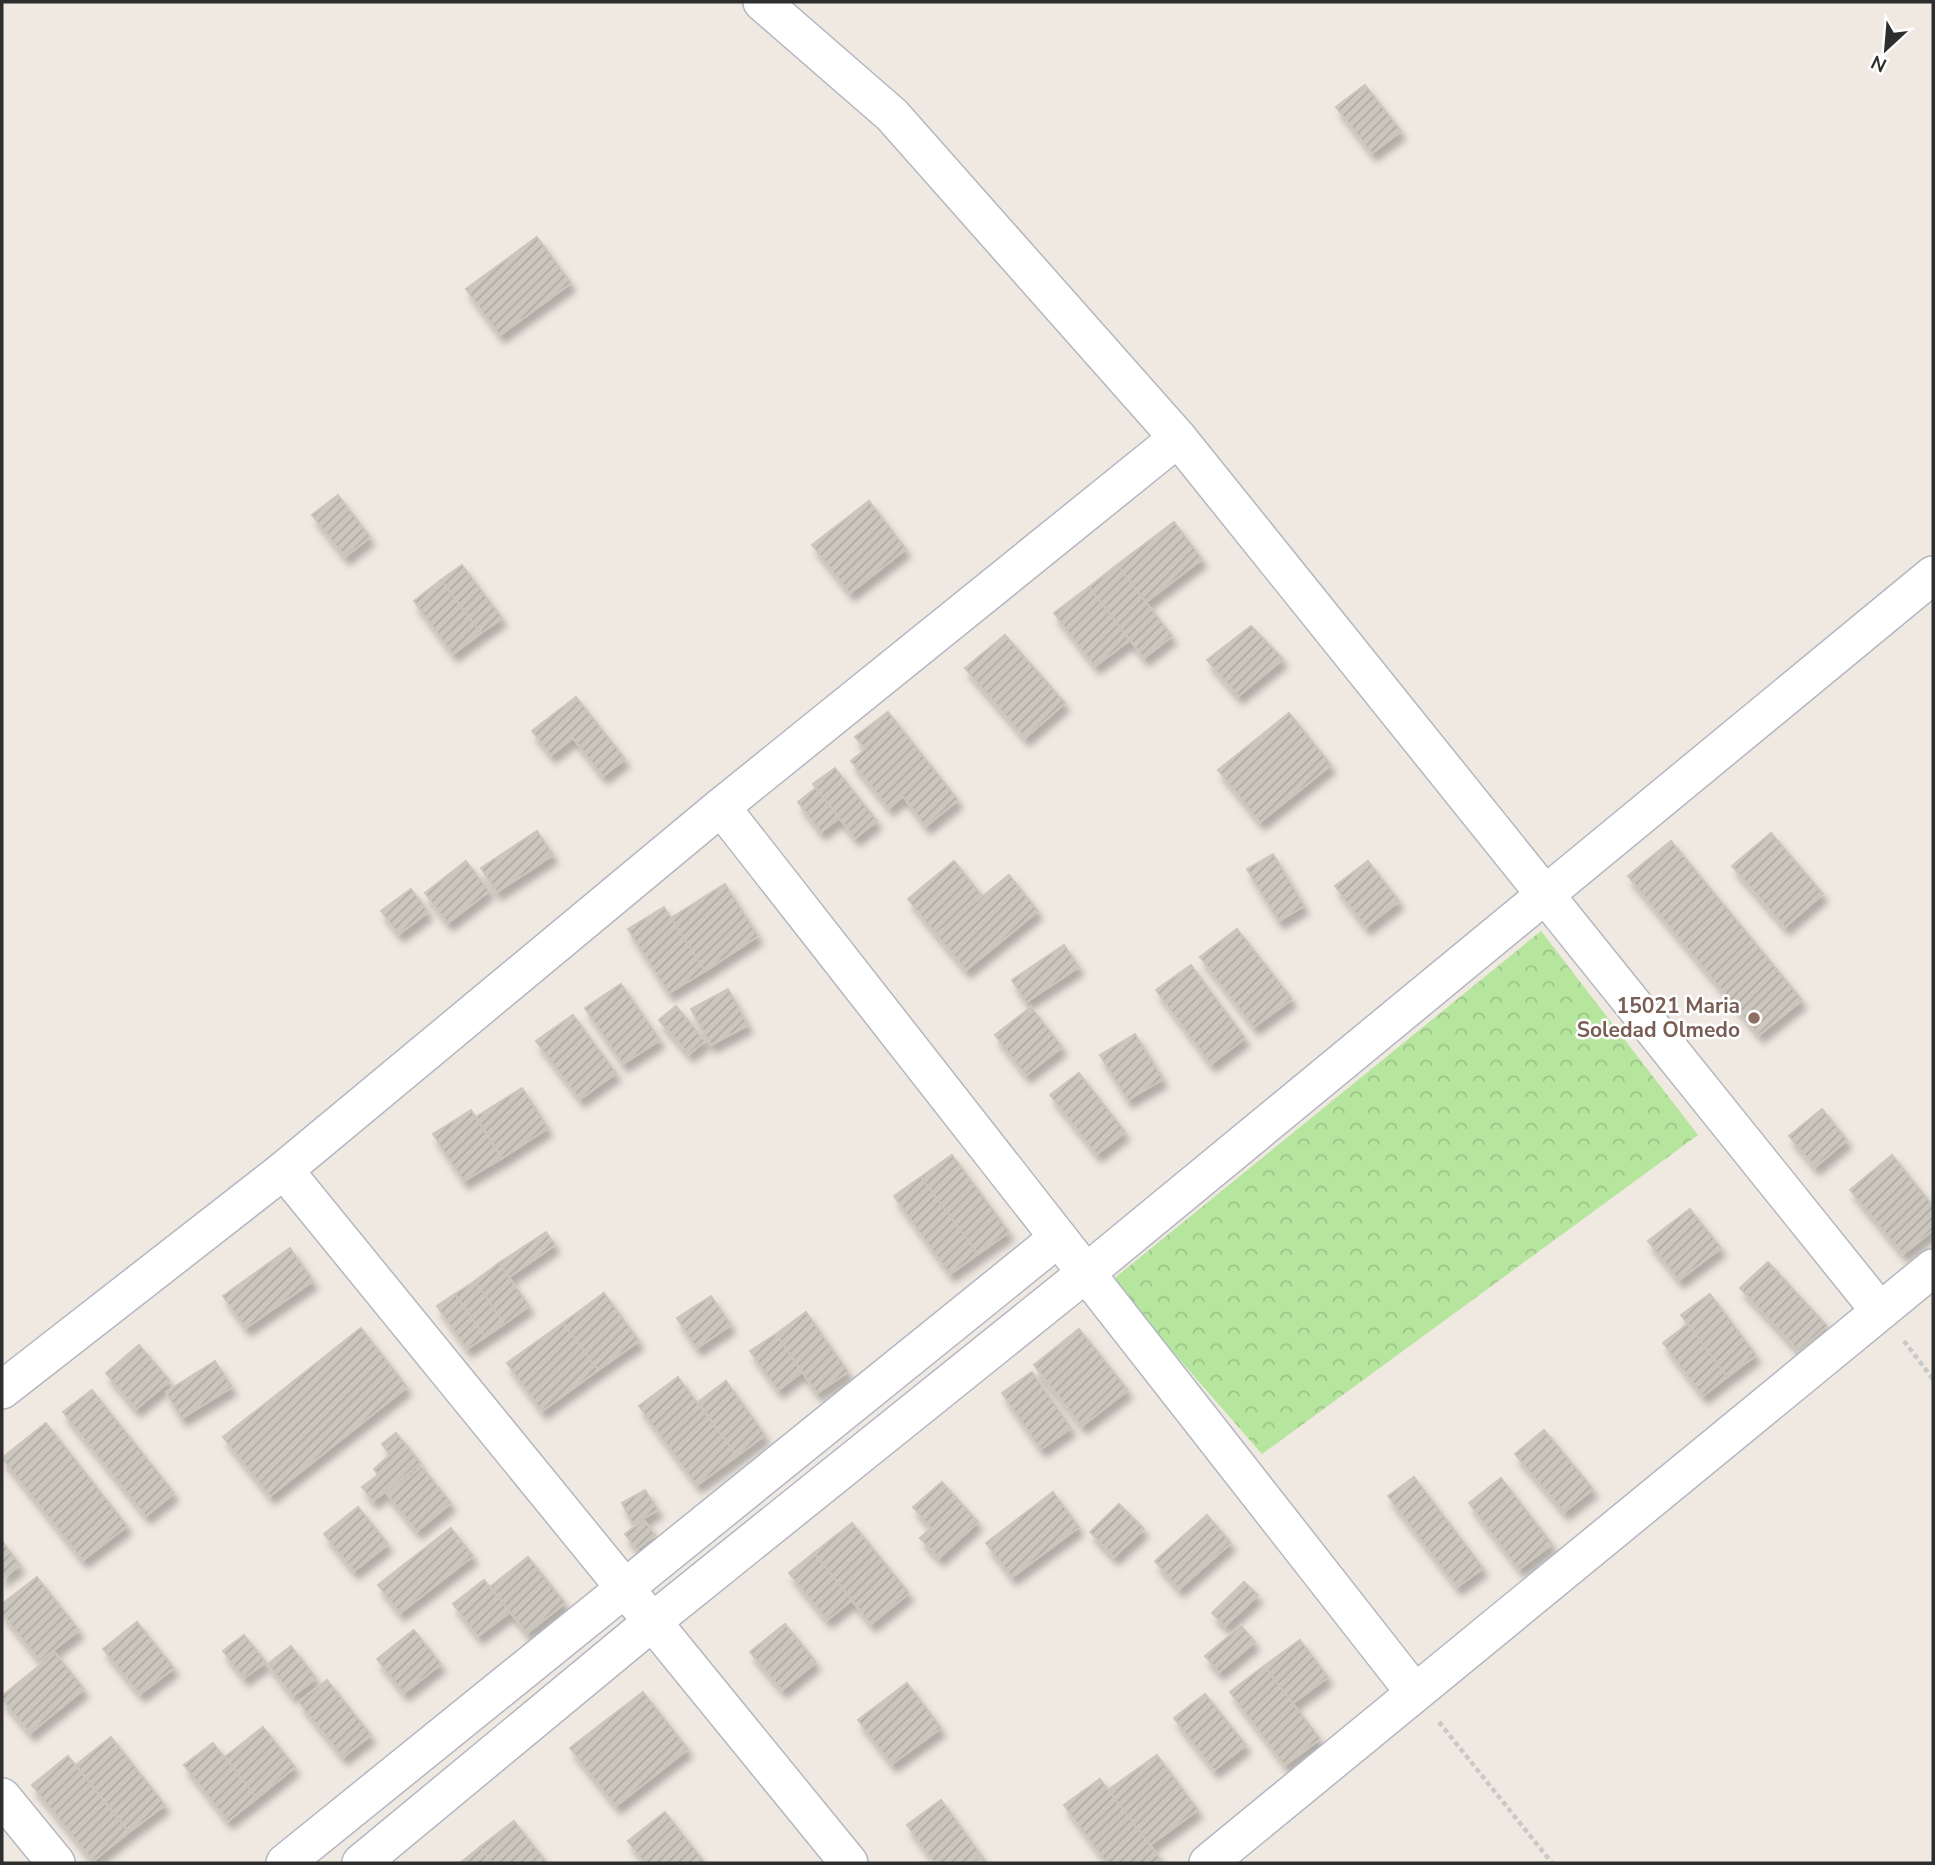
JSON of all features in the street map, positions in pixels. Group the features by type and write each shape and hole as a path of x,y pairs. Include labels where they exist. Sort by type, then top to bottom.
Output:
{"street":[{"path":"762,2 892,115 1178,438 1880,1310"},
{"path":"2,1390 284,1170 721,807 1178,438"},
{"path":"361,1863 652,1622 1086,1273 1933,575"},
{"path":"721,807 1415,1693"},
{"path":"284,1170 849,1863"},
{"path":"285,1863 1058,1238"},
{"path":"1208,1863 1933,1268"},
{"path":"2,1797 56,1863"}],"path":[{"path":"1880,1310 1933,1379"},
{"path":"1415,1693 1552,1863"}],"green space":[{"path":"1541,931 1698,1135 1262,1454 1111,1281"}],"building":[{"path":"1365,85 1401,131 1372,153 1336,107"},
{"path":"537,237 571,283 500,335 466,289"},
{"path":"338,495 370,537 345,557 312,515"},
{"path":"869,501 906,549 850,593 812,545"},
{"path":"1174,522 1202,559 1146,602 1117,565"},
{"path":"462,565 502,618 481,633 441,580"},
{"path":"1117,565 1172,636 1144,658 1089,587"},
{"path":"441,580 481,633 453,654 414,601"},
{"path":"1089,587 1130,640 1095,666 1054,613"},
{"path":"1251,626 1283,659 1238,696 1207,660"},
{"path":"1005,635 1065,703 1025,738 965,668"},
{"path":"576,697 625,759 603,776 573,738 551,755 532,731"},
{"path":"888,712 958,800 926,826 903,796 889,808 851,761 866,749 855,737"},
{"path":"1289,713 1331,765 1260,822 1218,770"},
{"path":"835,768 877,821 855,838 813,784"},
{"path":"816,788 839,818 821,832 798,802"},
{"path":"537,831 553,855 497,892 481,868"},
{"path":"1771,833 1823,894 1785,927 1732,866"},
{"path":"1671,841 1802,1000 1759,1035 1628,876"},
{"path":"1273,854 1304,906 1279,921 1247,869"},
{"path":"466,861 489,891 448,923 425,893"},
{"path":"954,861 983,897 936,934 908,899"},
{"path":"1368,861 1399,901 1366,927 1335,886"},
{"path":"1009,875 1038,911 966,970 936,934"},
{"path":"725,884 758,936 705,971 671,918"},
{"path":"411,889 428,912 399,934 381,911"},
{"path":"664,907 705,971 669,993 628,929"},
{"path":"1237,929 1292,999 1254,1027 1200,957"},
{"path":"1064,945 1079,967 1026,1002 1012,980"},
{"path":"1191,965 1245,1038 1211,1064 1156,990"},
{"path":"621,984 660,1040 623,1064 585,1008"},
{"path":"728,989 748,1025 711,1045 691,1009"},
{"path":"676,1006 705,1041 689,1054 659,1020"},
{"path":"1031,1007 1062,1047 1026,1075 995,1035"},
{"path":"573,1015 616,1073 580,1099 536,1041"},
{"path":"1135,1034 1163,1079 1128,1100 1100,1055"},
{"path":"1079,1073 1125,1132 1097,1154 1050,1095"},
{"path":"522,1088 548,1128 502,1158 476,1117"},
{"path":"1822,1109 1847,1140 1815,1167 1789,1136"},
{"path":"471,1110 502,1158 464,1181 433,1134"},
{"path":"952,1155 1009,1232 978,1254 921,1177"},
{"path":"1892,1155 1933,1206 1933,1230 1903,1254 1850,1190"},
{"path":"921,1177 978,1254 950,1274 894,1196"},
{"path":"1690,1209 1721,1248 1679,1280 1648,1241"},
{"path":"546,1232 555,1245 509,1277 499,1263"},
{"path":"290,1248 313,1281 246,1328 223,1296"},
{"path":"1768,1262 1827,1326 1799,1351 1740,1288"},
{"path":"499,1263 529,1306 504,1324 475,1281"},
{"path":"475,1281 504,1324 485,1337 455,1294"},
{"path":"604,1293 639,1341 598,1370 563,1323"},
{"path":"455,1294 485,1337 467,1349 437,1306"},
{"path":"1710,1294 1756,1355 1727,1377 1681,1315"},
{"path":"711,1296 731,1325 697,1348 677,1318"},
{"path":"806,1312 848,1372 817,1393 776,1334"},
{"path":"563,1323 598,1370 542,1411 507,1363"},
{"path":"1688,1324 1727,1377 1703,1396 1663,1343"},
{"path":"361,1328 407,1387 270,1496 223,1437"},
{"path":"1079,1329 1128,1390 1082,1426 1034,1365"},
{"path":"776,1334 802,1372 778,1390 750,1351"},
{"path":"139,1345 170,1381 136,1409 106,1373"},
{"path":"215,1361 232,1387 182,1418 166,1392"},
{"path":"1032,1372 1071,1428 1041,1449 1002,1393"},
{"path":"678,1377 737,1456 697,1485 639,1406"},
{"path":"726,1381 765,1435 737,1456 698,1402"},
{"path":"92,1390 174,1493 146,1516 63,1412"},
{"path":"46,1423 127,1526 83,1560 2,1458"},
{"path":"1544,1430 1593,1489 1564,1512 1515,1454"},
{"path":"396,1433 421,1463 373,1501 362,1487 378,1475 374,1469 390,1455 382,1444"},
{"path":"422,1467 451,1503 417,1531 387,1494"},
{"path":"1414,1477 1483,1568 1457,1587 1388,1496"},
{"path":"1501,1478 1552,1544 1519,1569 1469,1503"},
{"path":"942,1482 978,1522 939,1558 920,1538 931,1528 913,1507"},
{"path":"645,1490 658,1510 633,1524 622,1503"},
{"path":"1053,1492 1079,1527 1012,1577 986,1543"},
{"path":"1119,1504 1144,1529 1114,1557 1090,1532"},
{"path":"358,1507 388,1544 354,1571 324,1534"},
{"path":"1207,1515 1231,1543 1179,1589 1155,1561"},
{"path":"644,1520 655,1535 637,1549 625,1534"},
{"path":"852,1523 909,1593 871,1624 814,1553"},
{"path":"451,1528 473,1556 400,1613 378,1585"},
{"path":"2,1541 20,1565 2,1579"},
{"path":"814,1553 852,1600 827,1620 789,1573"},
{"path":"528,1557 565,1603 527,1633 490,1587"},
{"path":"37,1577 79,1630 40,1661 2,1613 2,1604"},
{"path":"484,1580 510,1612 478,1636 453,1604"},
{"path":"1244,1582 1258,1595 1225,1626 1212,1613"},
{"path":"137,1622 174,1668 140,1694 103,1649"},
{"path":"785,1624 816,1662 782,1690 750,1652"},
{"path":"1241,1626 1255,1642 1219,1672 1205,1656"},
{"path":"414,1630 441,1664 404,1693 377,1659"},
{"path":"244,1635 266,1662 244,1678 223,1651"},
{"path":"1300,1640 1328,1677 1293,1703 1264,1666"},
{"path":"291,1646 316,1678 293,1696 268,1664"},
{"path":"55,1653 84,1689 30,1733 2,1696"},
{"path":"1264,1666 1320,1739 1285,1765 1230,1692"},
{"path":"327,1680 371,1735 343,1757 299,1702"},
{"path":"907,1683 941,1728 892,1764 858,1720"},
{"path":"643,1692 688,1749 616,1806 570,1748"},
{"path":"1205,1694 1246,1745 1214,1770 1174,1718"},
{"path":"263,1727 295,1767 257,1798 225,1757"},
{"path":"111,1737 165,1805 129,1832 76,1765"},
{"path":"213,1743 257,1798 228,1821 184,1765"},
{"path":"1157,1755 1198,1810 1150,1845 1108,1790"},
{"path":"68,1756 129,1832 93,1861 32,1785"},
{"path":"1100,1779 1163,1863 1107,1863 1064,1805"},
{"path":"941,1800 981,1855 969,1863 935,1863 907,1825"},
{"path":"665,1812 705,1863 645,1863 628,1841"},
{"path":"514,1821 547,1863 492,1863 480,1847"},
{"path":"480,1847 492,1863 460,1863"},
{"path":"981,1855 987,1863 969,1863"}],"place":[{"name":"15021 Maria Soledad Olmedo","path":"1754,1018"}]}
